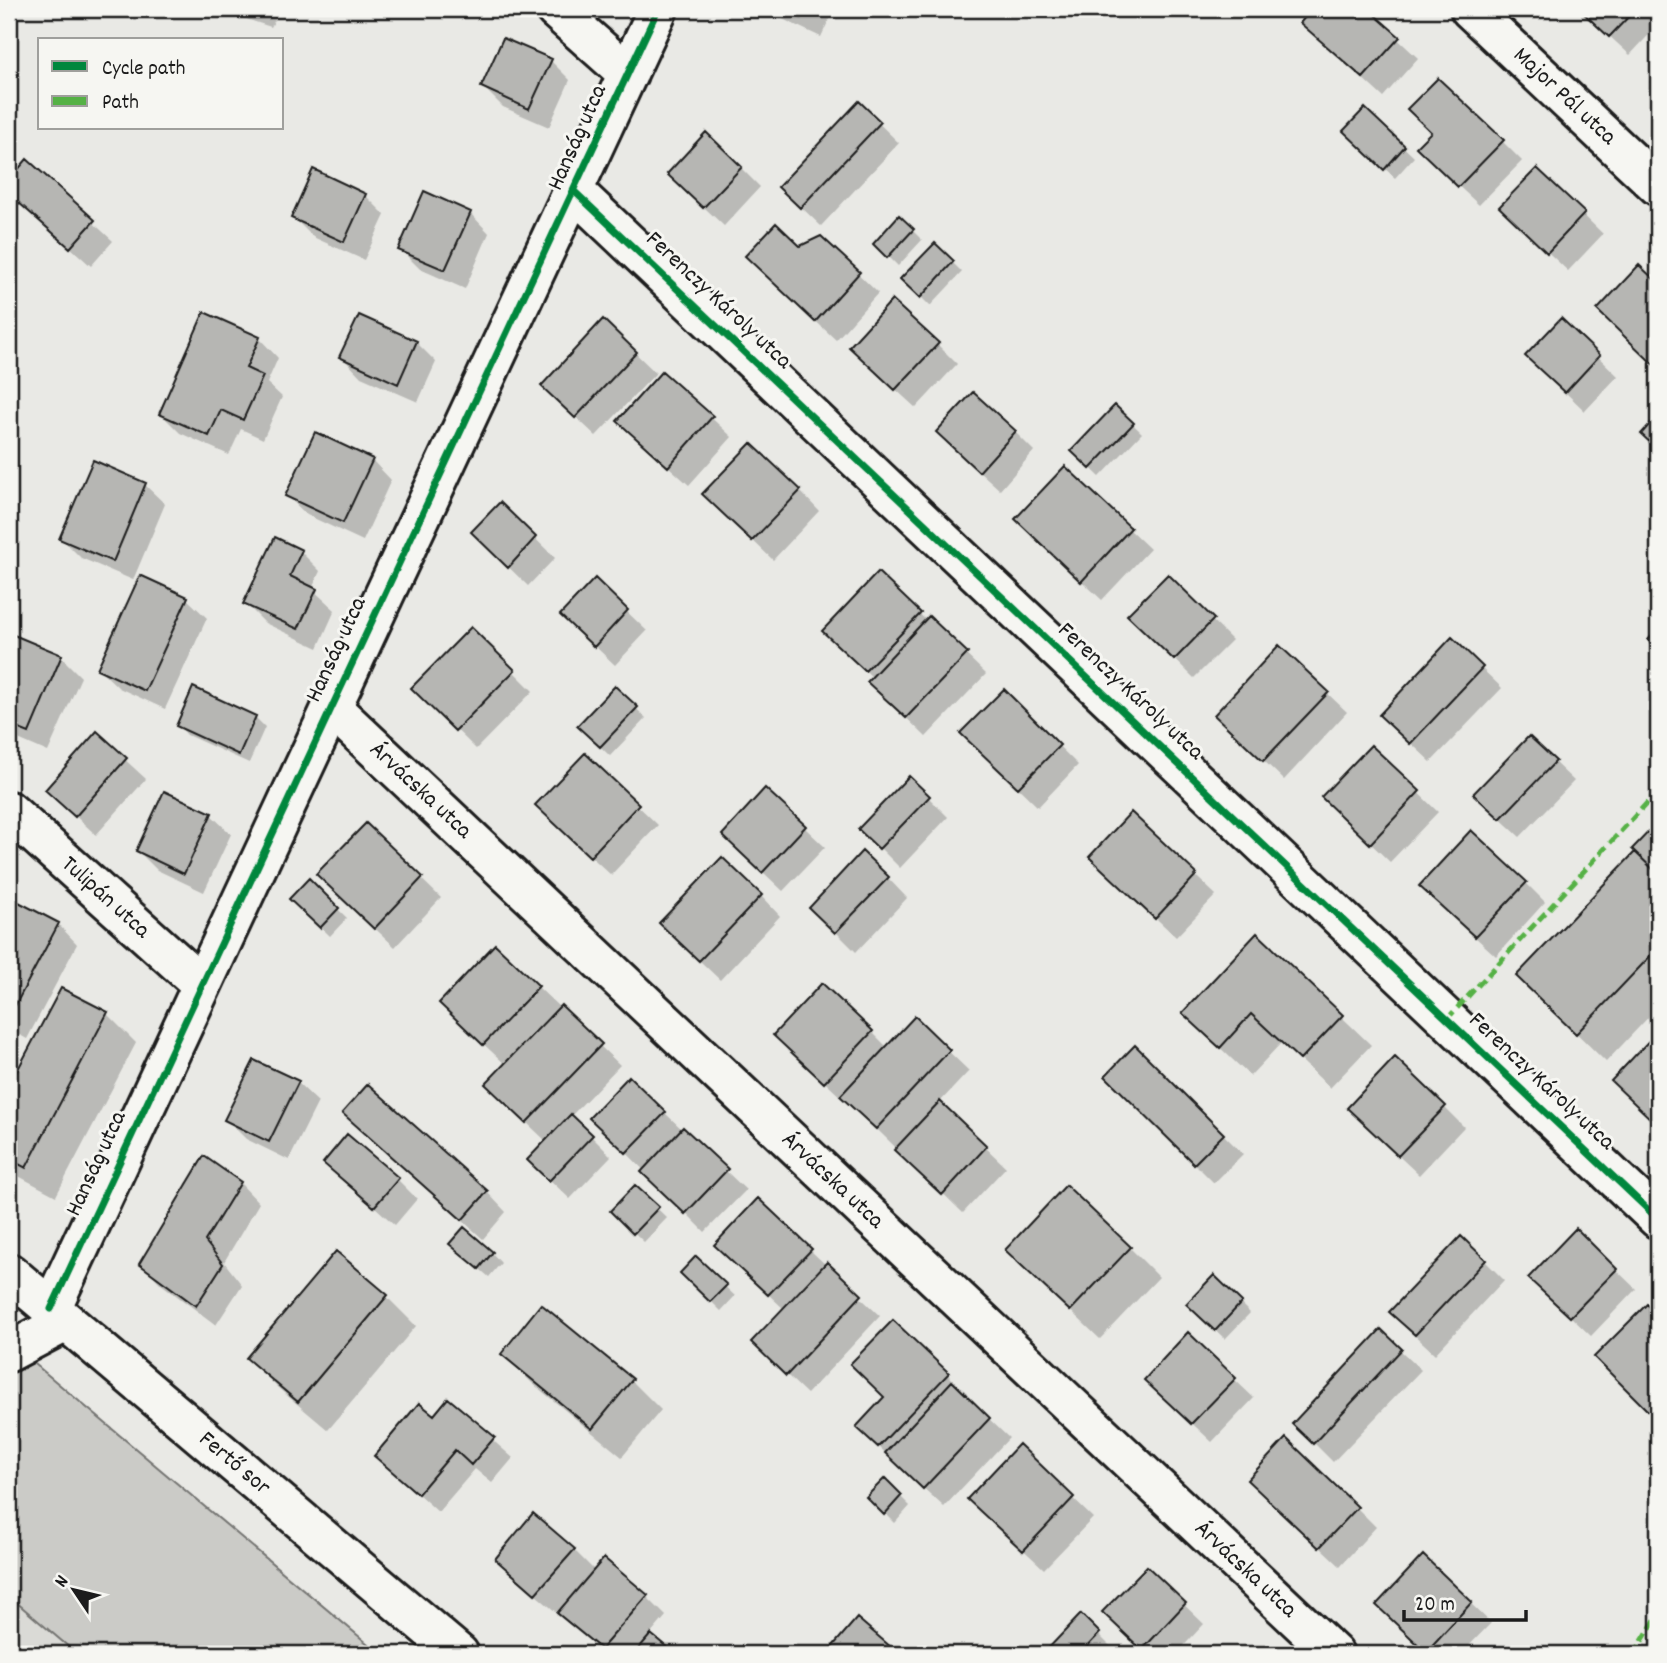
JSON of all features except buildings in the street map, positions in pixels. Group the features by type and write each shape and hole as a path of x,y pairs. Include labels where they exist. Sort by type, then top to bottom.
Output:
{"street":[{"path":"555,9 628,74"},
{"name":"Hanság utca","path":"58,1315 201,984 575,192 658,9"},
{"name":"Major Pál utca","path":"1470,9 1658,186"},
{"name":"Ferenczy Károly utca","path":"575,192 1658,1219"},
{"name":"Árvácska utca","path":"331,707 1334,1654"},
{"name":"Tulipán utca","path":"9,811 201,984"},
{"name":"Fertő sor","path":"9,1273 459,1654"},
{"path":"9,1352 58,1315"}],"shaded area":[{"path":"9,1342 380,1654 77,1654 9,1596"},
{"path":"9,1596 77,1654 9,1654"}],"marked path":[{"path":"1447,1019 1658,791"},
{"path":"1634,1654 1658,1615"}],"cycle path":[{"path":"51,1309 658,9"},
{"path":"575,192 1658,1219"}]}
